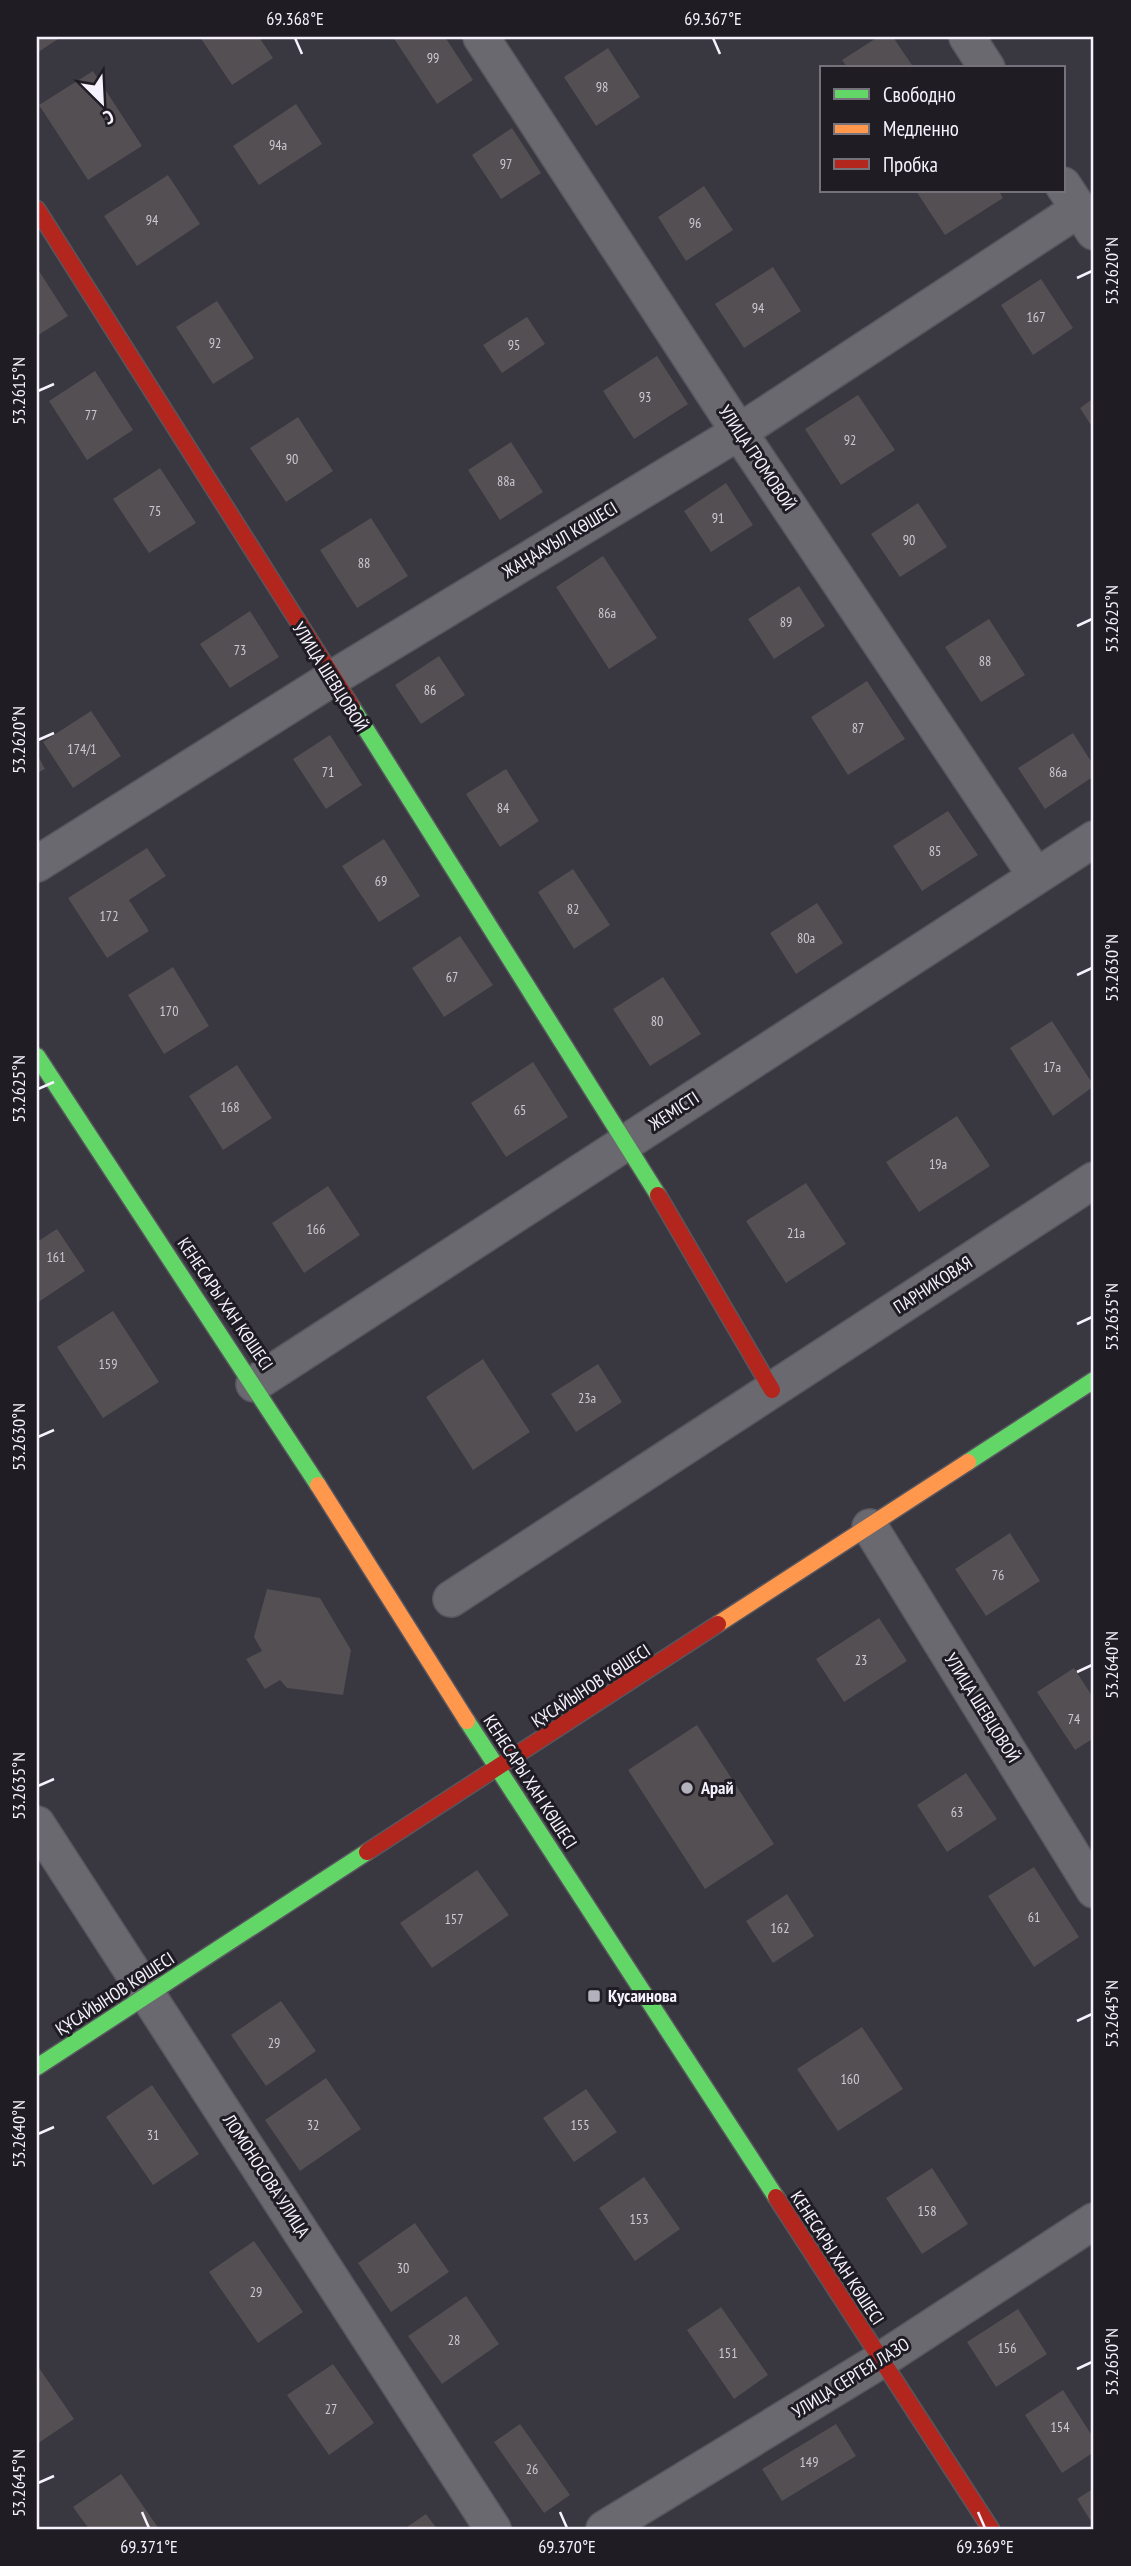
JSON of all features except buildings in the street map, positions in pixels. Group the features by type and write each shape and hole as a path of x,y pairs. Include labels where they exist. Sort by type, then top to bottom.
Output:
{"street":[{"name":"УЛИЦА ГРОМОВОЙ","path":"481,37 739,432 1036,876"},
{"path":"967,37 986,66"},
{"name":"УЛИЦА ШЕВЦОВОЙ","path":"37,209 331,679 627,1142"},
{"name":"ЖАҢААУЫЛ КӨШЕСІ","path":"37,864 331,679 739,432 1079,209"},
{"name":"ЖЕМІСТІ","path":"254,1384 1094,839"},
{"name":"КЕНЕСАРЫ ХАН КӨШЕСІ","path":"37,1056 254,1384 498,1769 990,2529"},
{"path":"627,1142 772,1390"},
{"name":"ПАРНИКОВАЯ","path":"451,1599 1094,1180"},
{"name":"ҚҰСАЙЫНОВ КӨШЕСІ","path":"37,2067 1094,1380"},
{"name":"УЛИЦА ШЕВЦОВОЙ","path":"870,1527 1094,1890"},
{"name":"ЛОМОНОСОВА УЛИЦА","path":"37,1824 493,2529"},
{"name":"УЛИЦА СЕРГЕЯ ЛАЗО","path":"604,2529 881,2360 1094,2221"}],"traffic: fast":[{"path":"352,707 658,1195"},
{"path":"37,1056 318,1485"},
{"path":"968,1462 1094,1380"},
{"path":"467,1721 776,2197"},
{"path":"37,2067 367,1852"}],"traffic: slow":[{"path":"718,1624 968,1462"},
{"path":"318,1485 467,1721"}],"traffic: jam":[{"path":"37,209 352,707"},
{"path":"658,1195 772,1390"},
{"path":"367,1852 718,1624"},
{"path":"776,2197 991,2529"}],"place":[{"name":"Арай","path":"687,1788"},
{"name":"Кусаинова","path":"594,1996"}]}
